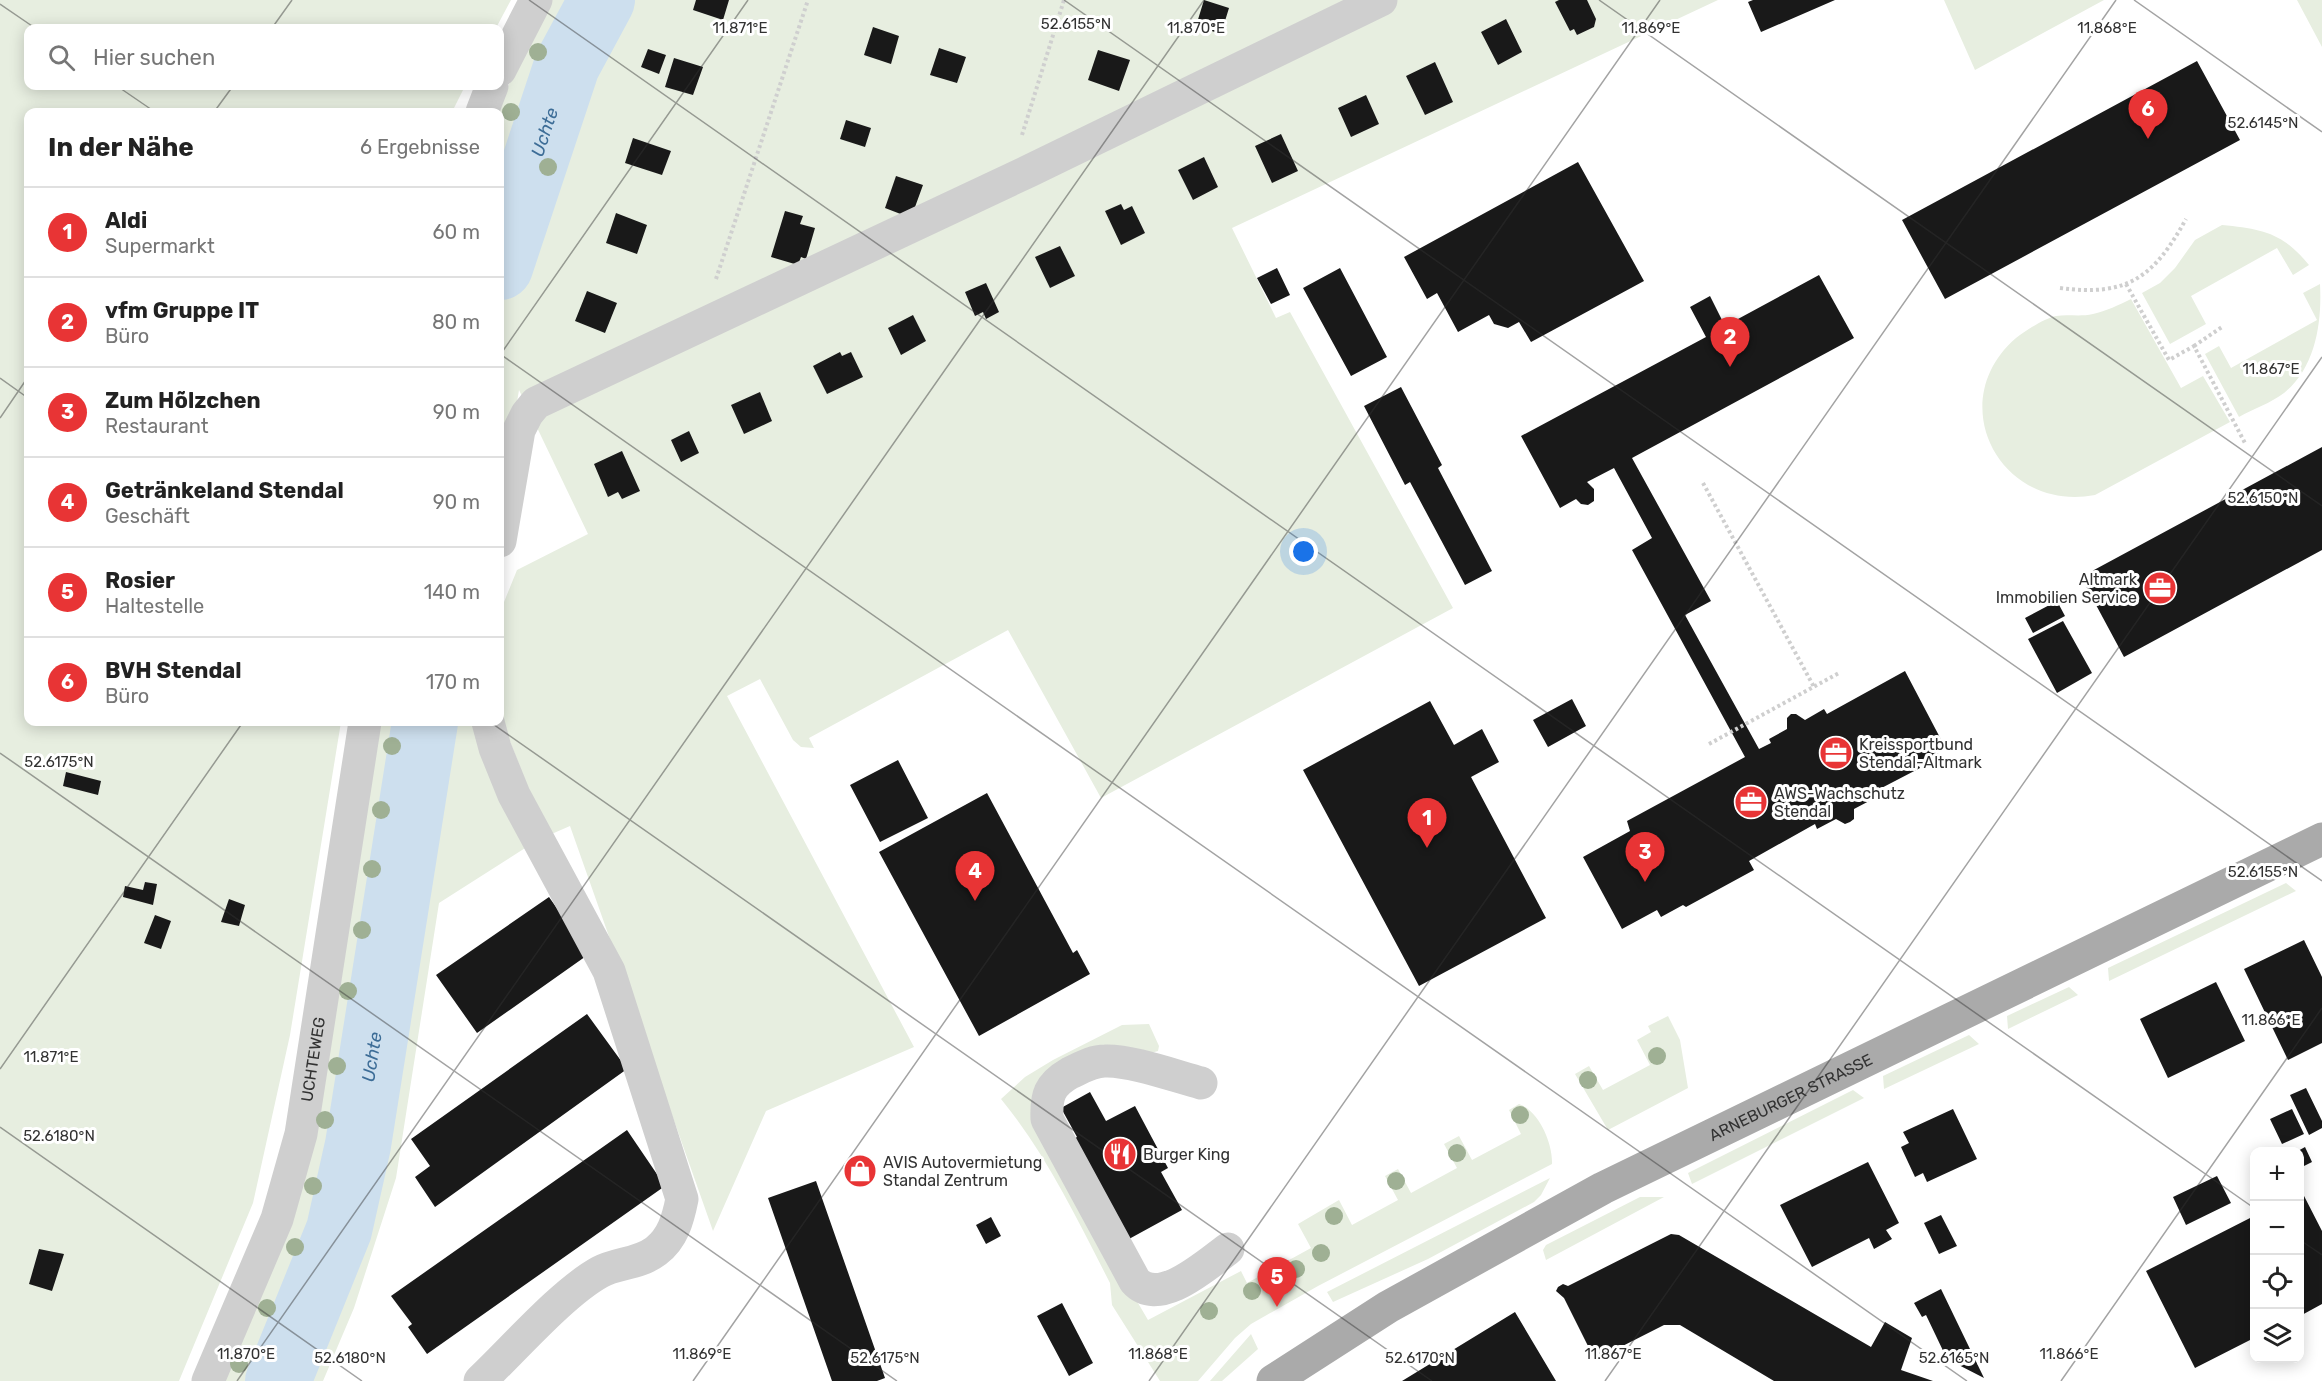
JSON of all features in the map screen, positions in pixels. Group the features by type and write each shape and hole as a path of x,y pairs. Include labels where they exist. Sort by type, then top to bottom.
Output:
{"main road":[{"name":"ARNEBURGER STRASSE","path":"1273,1381 1389,1307 1603,1188 2322,839"}],"lane":[{"path":"504,62 536,0"},
{"path":"504,518 519,430 526,414 536,403 723,313 1029,171 1381,0"},
{"path":"484,108 490,90"},
{"name":"UCHTEWEG","path":"208,1381 277,1219 301,1134 364,726"},
{"path":"480,1381 575,1290 601,1271 632,1264 657,1251 676,1227 682,1199 609,971 514,795 495,748 489,726"},
{"path":"1201,1083 1119,1061 1104,1060 1086,1065 1053,1085 1046,1103 1047,1119 1135,1281 1142,1289 1152,1291 1166,1289 1228,1250"}],"path":[{"path":"723,313 711,294 808,0"},
{"path":"1029,171 1017,150 1064,0"},
{"path":"2060,288 2088,292 2126,284 2155,268 2170,248 2186,219"},
{"path":"2126,284 2169,360 2222,327"},
{"path":"2194,346 2246,445"},
{"path":"1702,483 1814,687"},
{"path":"1709,744 1839,674"}],"shaded area":[{"path":"0,0 511,0 498,24 24,24 24,90 463,90 454,108 24,108 24,726 340,726 290,1035 253,1203 179,1381 0,1381"},
{"path":"552,0 1718,0 1232,228 1276,318 1290,312 1453,608 1101,798 1008,630 809,738 814,748 801,747 793,740 760,679 727,696 914,1047 766,1111 713,1231 570,826 547,836 504,726 504,602 517,570 588,534 519,390 504,478 504,108 497,108"},
{"path":"1944,0 2104,0 1975,70"},
{"path":"2297,0 2322,0 2322,47"},
{"path":"2222,225 2249,228 2271,234 2290,246 2309,265 2293,275 2277,248 2191,296 2206,324 2170,344 2142,293 2160,283 2175,268 2195,240"},
{"path":"2320,284 2318,328 2310,357 2303,370 2284,393 2239,417 2205,354 2219,346 2231,368 2317,320 2303,293"},
{"path":"2131,299 2181,388 2203,376 2230,422 2095,495 2061,496 2032,487 2009,470 1992,447 1983,421 1984,392 1994,364 2016,338 2046,319 2061,315 2093,314"},
{"path":"379,726 478,726 533,843 439,903 396,1178 354,1308 323,1381 221,1381 272,1269"},
{"path":"2286,883 2296,891 2109,981 2108,968"},
{"path":"2069,987 2078,995 2008,1029 2007,1016"},
{"path":"1668,1016 1680,1040 1688,1088 1608,1130 1575,1074 1589,1066 1603,1090 1650,1065 1637,1040 1651,1032 1648,1026"},
{"path":"1149,1024 1159,1046 1158,1051 1045,1083 1131,1291 1148,1320 1241,1271 1247,1283 1311,1248 1298,1224 1339,1200 1352,1225 1398,1200 1385,1176 1398,1169 1411,1193 1457,1168 1444,1144 1459,1136 1472,1160 1521,1134 1509,1110 1519,1104 1533,1114 1543,1129 1550,1147 1552,1164 1318,1286 1251,1324 1235,1338 1198,1381 1160,1381 1112,1305 1110,1283 1073,1211 1033,1142 1001,1099 1025,1077 1122,1025"},
{"path":"1969,1035 1979,1044 1884,1089 1883,1076"},
{"path":"1853,1090 1864,1098 1692,1184 1688,1173"},
{"path":"1550,1178 1541,1195 1534,1202 1428,1259 1333,1302 1327,1292"},
{"path":"1640,1197 1664,1197 1546,1260 1543,1250 1546,1245"},
{"path":"1251,1334 1258,1349 1222,1381 1210,1381"}],"building":[{"path":"696,0 729,0 723,20 693,10"},
{"path":"1204,0 1229,8 1221,34 1196,26"},
{"path":"1587,0 1596,19 1594,27 1577,35 1574,29 1570,31 1555,2"},
{"path":"1753,0 1835,0 1761,32 1748,2"},
{"path":"1506,19 1522,52 1498,65 1481,32"},
{"path":"873,27 899,36 891,64 864,55"},
{"path":"939,48 966,57 957,83 930,75"},
{"path":"648,49 666,55 659,74 641,67"},
{"path":"1098,50 1130,60 1119,91 1088,80"},
{"path":"674,58 703,67 693,95 665,87"},
{"path":"2197,61 2240,140 1945,299 1902,220"},
{"path":"1435,62 1453,102 1425,115 1406,76"},
{"path":"1366,95 1379,124 1351,137 1338,108"},
{"path":"846,120 871,128 865,147 840,139"},
{"path":"1281,134 1298,171 1272,183 1255,146"},
{"path":"633,138 671,151 662,175 625,163"},
{"path":"1204,157 1218,187 1193,200 1178,170"},
{"path":"1578,162 1644,281 1531,342 1519,322 1508,328 1494,324 1489,315 1458,332 1437,293 1427,299 1404,257"},
{"path":"896,176 923,185 911,218 885,208"},
{"path":"1121,204 1124,210 1132,206 1145,233 1121,245 1105,211"},
{"path":"785,211 803,216 800,224 815,228 806,259 801,257 798,265 771,257"},
{"path":"616,213 647,225 637,254 606,243"},
{"path":"1060,246 1075,276 1050,288 1035,257"},
{"path":"1277,268 1290,295 1271,304 1257,278"},
{"path":"1340,268 1387,357 1351,376 1303,288"},
{"path":"1819,275 1854,338 1632,458 1711,601 1685,615 1759,749 1771,743 1769,739 1787,729 1787,718 1791,714 1796,714 1805,720 1824,709 1827,714 1905,671 1946,749 1918,764 1920,768 1870,794 1873,799 1854,809 1854,819 1850,822 1845,824 1836,819 1817,829 1815,824 1749,861 1754,870 1686,907 1683,905 1661,917 1657,910 1622,929 1583,857 1630,831 1627,821 1745,757 1632,550 1652,538 1614,468 1587,482 1594,489 1594,501 1588,505 1581,504 1576,499 1560,508 1521,436 1706,337 1690,307 1710,296 1725,326"},
{"path":"986,283 999,312 986,319 983,312 975,316 965,292"},
{"path":"587,291 617,303 605,333 575,321"},
{"path":"913,315 926,341 901,355 888,328"},
{"path":"840,352 842,356 851,352 863,377 827,394 813,366"},
{"path":"1401,387 1442,465 1438,468 1492,571 1465,585 1410,482 1405,485 1364,406"},
{"path":"760,392 772,421 744,434 731,405"},
{"path":"689,431 699,453 681,462 671,440"},
{"path":"2322,447 2322,550 2124,657 2081,577"},
{"path":"622,451 640,491 622,499 618,492 608,497 594,464"},
{"path":"2057,601 2065,616 2033,633 2025,618"},
{"path":"2063,621 2092,673 2057,693 2028,639"},
{"path":"1572,699 1586,726 1548,747 1533,720"},
{"path":"1430,701 1454,745 1482,729 1499,762 1471,777 1546,918 1419,986 1303,770"},
{"path":"898,760 928,818 880,842 850,785"},
{"path":"66,772 101,781 98,795 63,786"},
{"path":"987,793 1073,953 1077,950 1090,974 979,1036 879,852"},
{"path":"145,882 157,884 153,905 123,897 125,886 143,890"},
{"path":"549,897 589,954 477,1033 436,975"},
{"path":"229,899 245,905 239,926 221,922"},
{"path":"155,915 171,921 161,949 144,943"},
{"path":"2304,940 2322,977 2322,1043 2288,1060 2244,969"},
{"path":"2216,982 2245,1041 2168,1078 2140,1019"},
{"path":"587,1014 627,1069 435,1207 415,1177 430,1166 411,1139"},
{"path":"2306,1088 2322,1121 2322,1128 2309,1135 2290,1095"},
{"name":"Burger King","path":"1090,1092 1106,1121 1135,1106 1168,1168 1161,1172 1182,1210 1129,1239 1072,1140 1077,1137 1061,1108"},
{"path":"1953,1109 1977,1159 1927,1182 1923,1173 1915,1177 1901,1147 1909,1143 1903,1132"},
{"path":"2292,1109 2304,1134 2282,1144 2270,1119"},
{"path":"627,1130 665,1186 427,1354 408,1327 412,1324 391,1296"},
{"path":"2304,1148 2312,1162 2304,1166"},
{"path":"1868,1162 1899,1223 1886,1230 1892,1239 1874,1249 1869,1238 1812,1267 1780,1205"},
{"path":"2217,1176 2231,1203 2186,1225 2173,1197"},
{"path":"816,1181 885,1378 877,1381 832,1381 768,1198"},
{"path":"2304,1196 2322,1231 2322,1304 2304,1314"},
{"path":"1941,1215 1957,1246 1939,1254 1924,1223"},
{"path":"991,1217 1001,1236 986,1244 976,1225"},
{"path":"2250,1218 2250,1340 2195,1368 2146,1271"},
{"path":"1671,1234 1679,1235 1871,1347 1885,1322 1912,1338 1901,1370 1933,1381 1774,1381 1680,1325 1664,1325 1595,1360 1564,1298 1556,1291 1558,1287 1563,1284 1568,1286"},
{"path":"39,1249 64,1254 52,1291 29,1284"},
{"path":"1941,1289 1984,1378 1947,1359 1926,1315 1922,1317 1914,1303"},
{"path":"1062,1303 1093,1363 1069,1376 1037,1316"},
{"path":"1515,1312 1556,1381 1402,1381"}],"waterway":[{"name":"Uchte","path":"504,255 567,65 602,0"},
{"name":"Uchte","path":"278,1381 339,1230 358,1145 424,726"}],"place":[{"name":"BVH Stendal","path":"2148,139"},
{"name":"vfm Gruppe IT","path":"1730,367"},
{"name":"Altmark Immobilien Service","path":"2160,588"},
{"name":"Kreissportbund Stendal-Altmark","path":"1836,753"},
{"name":"AWS-Wachschutz Stendal","path":"1751,802"},
{"name":"Aldi","path":"1427,848"},
{"name":"Zum Hõlzchen","path":"1645,882"},
{"name":"Getränkeland Stendal","path":"975,901"},
{"name":"Burger King","path":"1120,1154"},
{"name":"AVIS Autovermietung Standal Zentrum","path":"860,1171"},
{"name":"Rosier","path":"1277,1307"}]}
